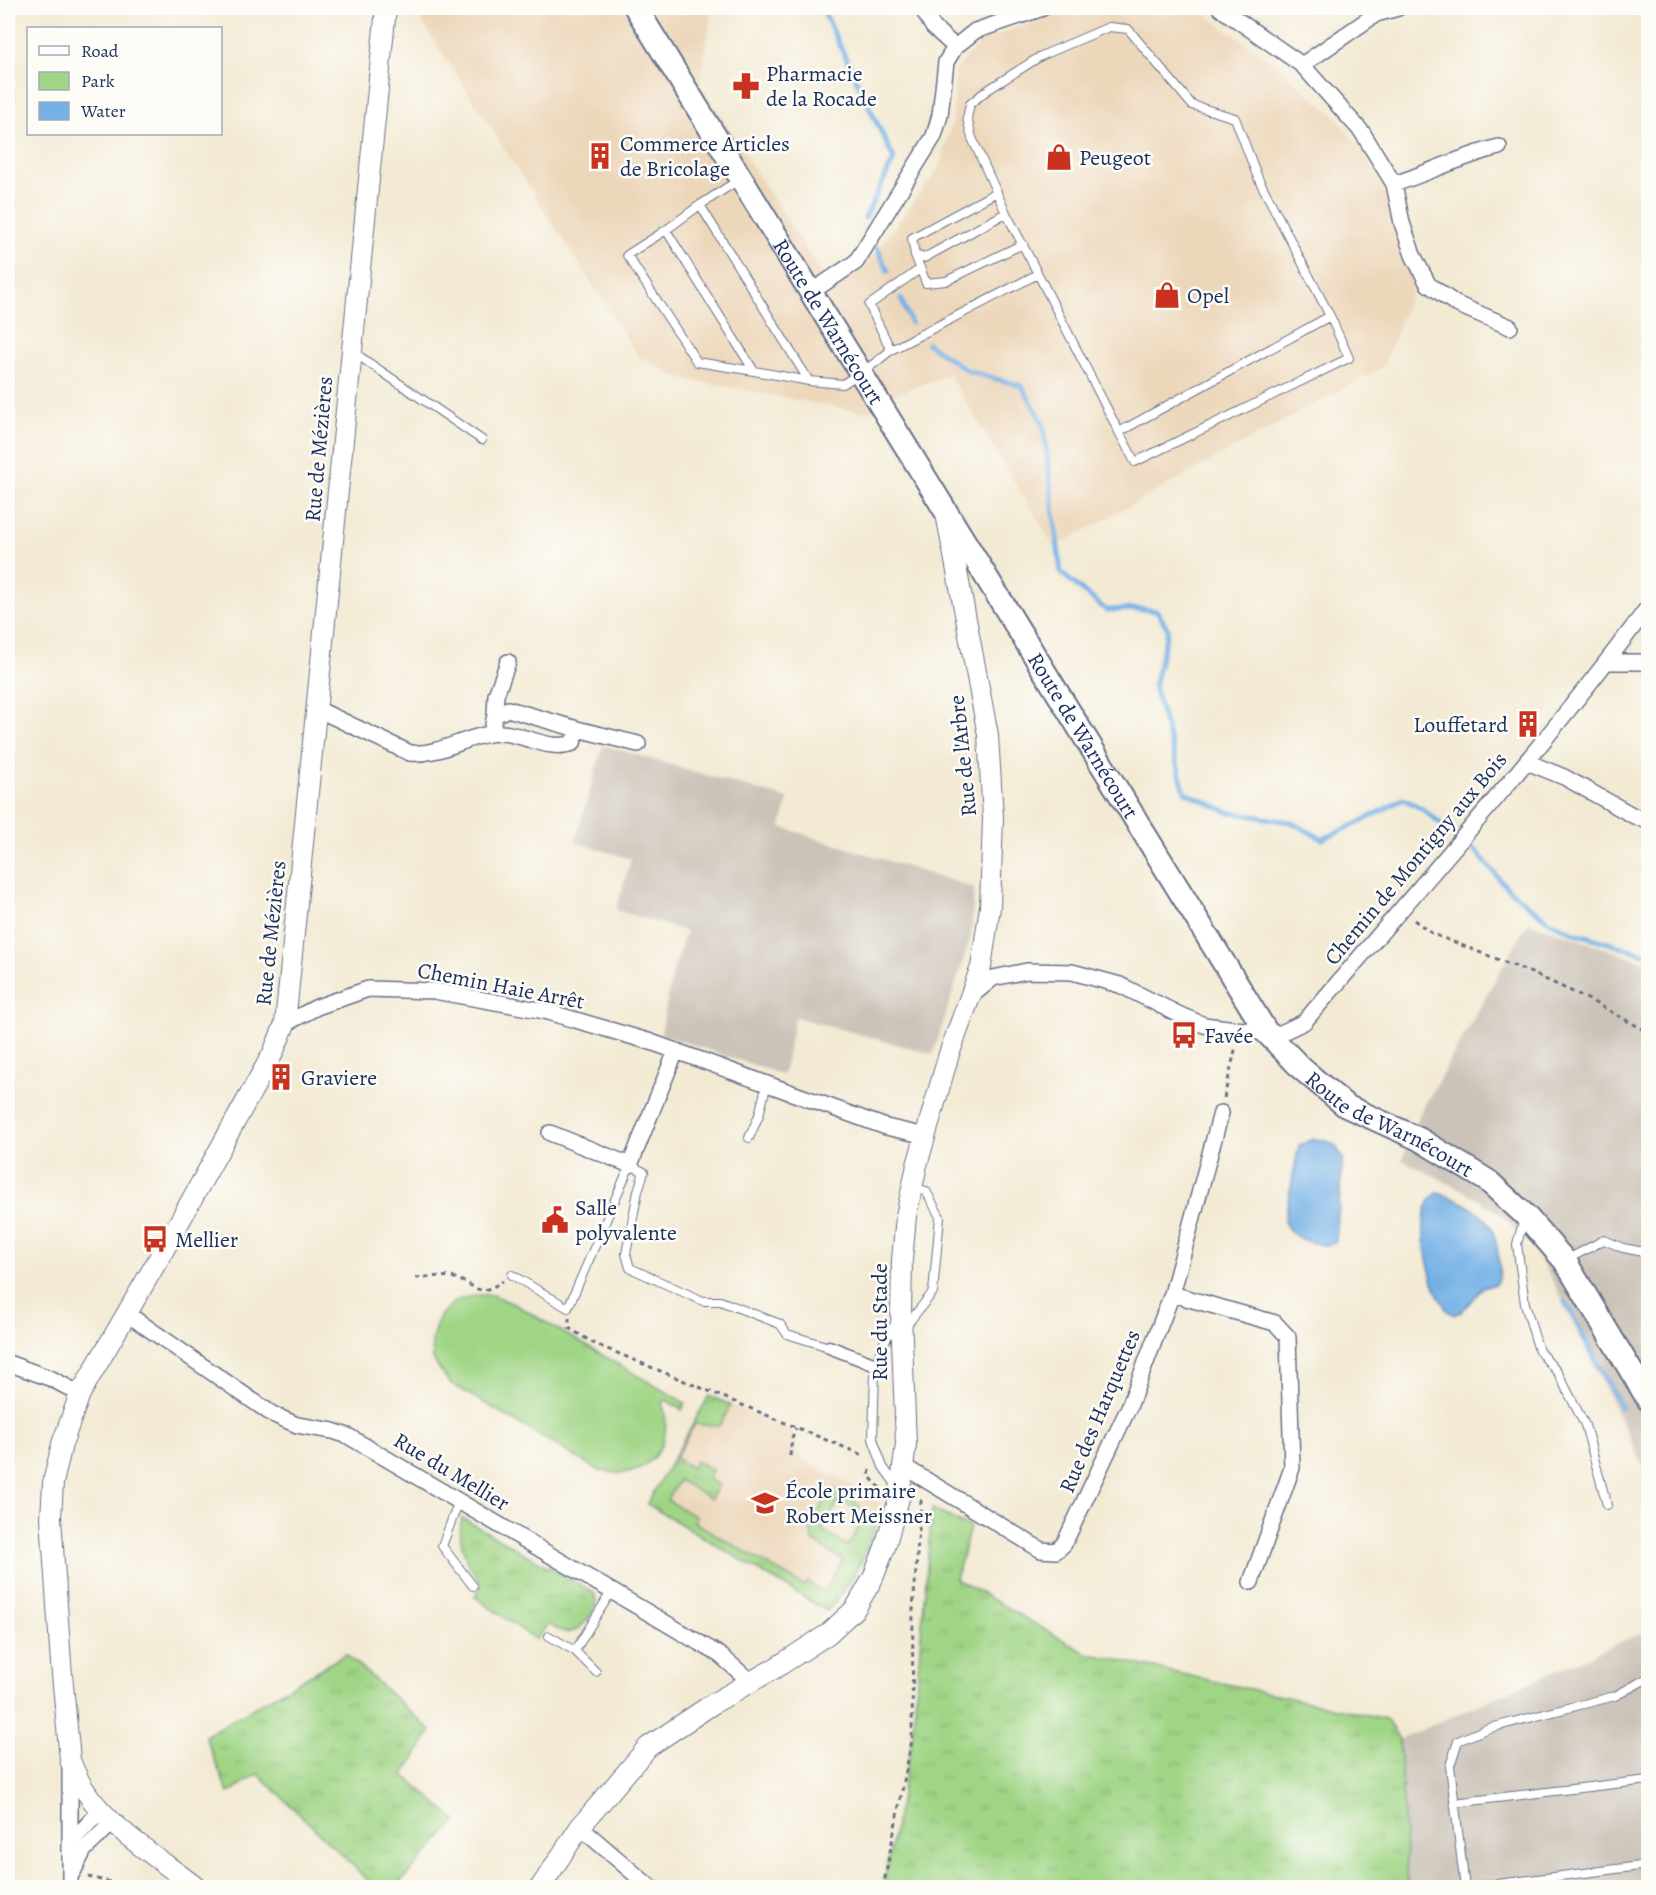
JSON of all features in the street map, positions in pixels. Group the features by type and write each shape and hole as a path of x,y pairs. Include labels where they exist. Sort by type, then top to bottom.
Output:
{"main road":[{"name":"Route de Warnécourt","path":"636,8 1268,1033 1302,1069 1346,1106 1419,1139 1488,1181 1525,1215 1565,1261 1648,1399"},
{"name":"Route de Warnécourt","path":"1628,1368 1648,1415"}],"street":[{"name":"Rue de Mézières","path":"196,1887 103,1812 82,1787 70,1760 55,1586 52,1500 62,1444 80,1394 166,1246 273,1053 285,1024 386,8"},
{"path":"922,8 933,27 955,47"},
{"path":"811,292 856,262 934,136 940,115 946,62 955,47 975,31 1043,8"},
{"path":"1220,8 1302,65 1362,132 1394,184 1413,255 1428,284 1456,304 1510,327"},
{"path":"1302,65 1376,14 1398,8"},
{"path":"1394,184 1431,172 1475,153 1499,147"},
{"name":"Rue de l'Arbre","path":"945,511 988,735 993,817 990,907 981,967 970,997"},
{"name":"Chemin de Montigny aux Bois","path":"1268,1033 1281,1032 1304,1022 1527,762 1608,662 1648,607"},
{"path":"491,734 495,715 495,695 508,662"},
{"path":"1608,662 1648,662"},
{"path":"318,709 410,753 423,754 491,734 504,733 563,747 573,743 577,729"},
{"path":"495,715 508,709 638,744"},
{"path":"1527,762 1564,777 1634,816 1648,821"},
{"path":"970,997 993,978 1027,971 1072,972 1120,985 1204,1025 1268,1033"},
{"name":"Chemin Haie Arrêt","path":"285,1024 316,1007 368,989 434,991 545,1011 676,1051 886,1127 926,1136"},
{"name":"Rue du Stade","path":"540,1887 580,1827 648,1748 714,1703 828,1634 855,1609 873,1578 885,1547 899,1493 906,1444 901,1323 905,1227 912,1188 926,1136 950,1054 970,997"},
{"path":"550,1133 630,1165 676,1051"},
{"name":"Rue des Harquettes","path":"903,1466 1041,1550 1056,1551 1064,1544 1129,1407 1172,1294 1221,1113"},
{"path":"1172,1294 1275,1323 1288,1337 1292,1468 1251,1582"},
{"name":"Rue du Mellier","path":"126,1313 272,1414 297,1425 348,1436 720,1655 751,1682"},
{"path":"828,1347 876,1365"},
{"path":"8,1363 52,1379 80,1394"},
{"path":"70,1760 71,1881"},
{"path":"72,1840 103,1812"},
{"path":"71,1881 84,1850 92,1840 103,1812"},
{"path":"580,1827 651,1887"}],"lane":[{"path":"1109,27 1128,29 1192,105 1235,118 1258,178 1349,357 1135,462 1006,213 972,138 967,118 970,104 986,91 1041,56 1109,27"},
{"path":"741,179 627,255 697,362 809,381 843,384 876,363 891,350 1038,274"},
{"path":"997,192 912,238 915,255 926,283 946,281 1023,244"},
{"path":"700,205 809,381"},
{"path":"915,255 924,258 1006,213"},
{"path":"666,230 754,372"},
{"path":"891,350 869,305 920,269"},
{"path":"1119,432 1330,316"},
{"path":"351,351 482,440"},
{"path":"749,1138 759,1115 766,1083"},
{"path":"512,1275 568,1308 630,1165 644,1172 626,1254 630,1268 703,1301 720,1301 780,1324 787,1334 828,1347"},
{"path":"899,1493 883,1467 873,1440 876,1365 880,1348 901,1323 933,1292 940,1217 926,1191 912,1188"},
{"path":"1525,1215 1517,1244 1525,1304 1539,1351 1558,1373 1585,1425 1607,1505"},
{"path":"1565,1261 1604,1240 1623,1248 1644,1252 1648,1248"},
{"path":"459,1501 442,1546 473,1586"},
{"path":"575,1651 611,1592"},
{"path":"549,1636 575,1651 596,1672"},
{"path":"1648,1678 1616,1696 1486,1729 1458,1741 1450,1766 1465,1887 1648,1865"},
{"path":"1454,1803 1648,1780"}],"path":[{"path":"1400,910 1433,934 1525,970 1584,997 1648,1032"},
{"path":"1221,1113 1239,1029"},
{"path":"416,1278 453,1278 477,1290 489,1290 512,1275"},
{"path":"568,1308 569,1328 593,1343 872,1460"},
{"path":"790,1456 792,1438 796,1428"},
{"path":"870,1468 868,1476 888,1494 899,1493 921,1501 913,1610 912,1740 883,1887"},
{"path":"71,1881 110,1882 113,1887"}],"shaded area":[{"path":"413,8 712,8 700,84 832,291 864,268 939,168 953,120 955,71 983,39 1077,8 1195,8 1268,59 1338,119 1383,179 1396,235 1414,285 1383,367 1054,547 949,374 888,397 868,413 679,378 640,358"},
{"path":"603,745 788,799 781,827 974,888 971,936 933,1054 795,1017 783,1075 661,1034 671,979 686,931 616,910 631,859 575,842"},
{"path":"1528,922 1648,963 1648,1476 1554,1283 1529,1243 1500,1214 1466,1192 1402,1160 1418,1117"},
{"name":"École primaire Robert Meissner","path":"709,1396 787,1428 796,1437 796,1453 803,1460 882,1501 865,1557 850,1582 827,1611 647,1504"},
{"path":"1648,1630 1648,1887 1408,1887 1399,1740"}],"green space":[{"path":"477,1295 493,1295 516,1305 685,1403 682,1410 666,1400 662,1403 666,1427 659,1450 652,1459 632,1471 619,1473 600,1471 450,1383 433,1359 432,1340 436,1325 441,1315 455,1301"},
{"path":"709,1396 731,1405 719,1426 695,1424 675,1458 692,1468 696,1461 712,1470 708,1479 719,1485 711,1499 679,1480 667,1500 696,1517 694,1522 804,1586 807,1582 824,1593 843,1560 813,1541 810,1527 831,1490 847,1495 860,1507 859,1511 840,1500 822,1530 848,1546 859,1527 871,1519 877,1520 858,1568 844,1591 827,1611 647,1504"},
{"path":"932,1509 970,1527 956,1579 1086,1653 1386,1719 1399,1739 1408,1887 883,1887 912,1740"},
{"path":"462,1518 594,1593 595,1607 587,1620 575,1631 568,1632 548,1624 536,1640 475,1597 482,1585 464,1554 461,1536"},
{"path":"346,1654 431,1731 404,1775 457,1821 396,1887 375,1887 258,1774 228,1793 205,1736"}],"water":[{"path":"1314,1139 1325,1140 1335,1145 1343,1158 1336,1241 1328,1246 1297,1237 1284,1222 1299,1145"},
{"path":"1437,1193 1465,1204 1485,1218 1491,1228 1498,1253 1500,1270 1497,1282 1484,1287 1462,1311 1454,1315 1446,1310 1437,1293 1426,1256 1425,1213 1429,1202"}],"waterway":[{"path":"822,8 894,159 865,218"},
{"path":"877,248 888,271"},
{"path":"901,299 911,323"},
{"path":"928,344 968,371 1022,386 1043,423 1061,573 1106,610 1157,611 1168,629 1154,686 1185,792 1228,812 1291,822 1322,839 1361,822 1403,799 1421,808 1476,851 1507,888 1549,921 1572,932 1648,955"},
{"path":"1565,1302 1621,1408"}],"place":[{"name":"Pharmacie de la Rocade","path":"746,86"},
{"name":"Commerce Articles de Bricolage","path":"600,156"},
{"name":"Peugeot","path":"1059,157"},
{"name":"Opel","path":"1167,295"},
{"name":"Louffetard","path":"1528,724"},
{"name":"Favée","path":"1184,1035"},
{"name":"Graviere","path":"281,1077"},
{"name":"Salle polyvalente","path":"555,1220"},
{"name":"Mellier","path":"155,1239"},
{"name":"École primaire Robert Meissner","path":"765,1503"}]}
